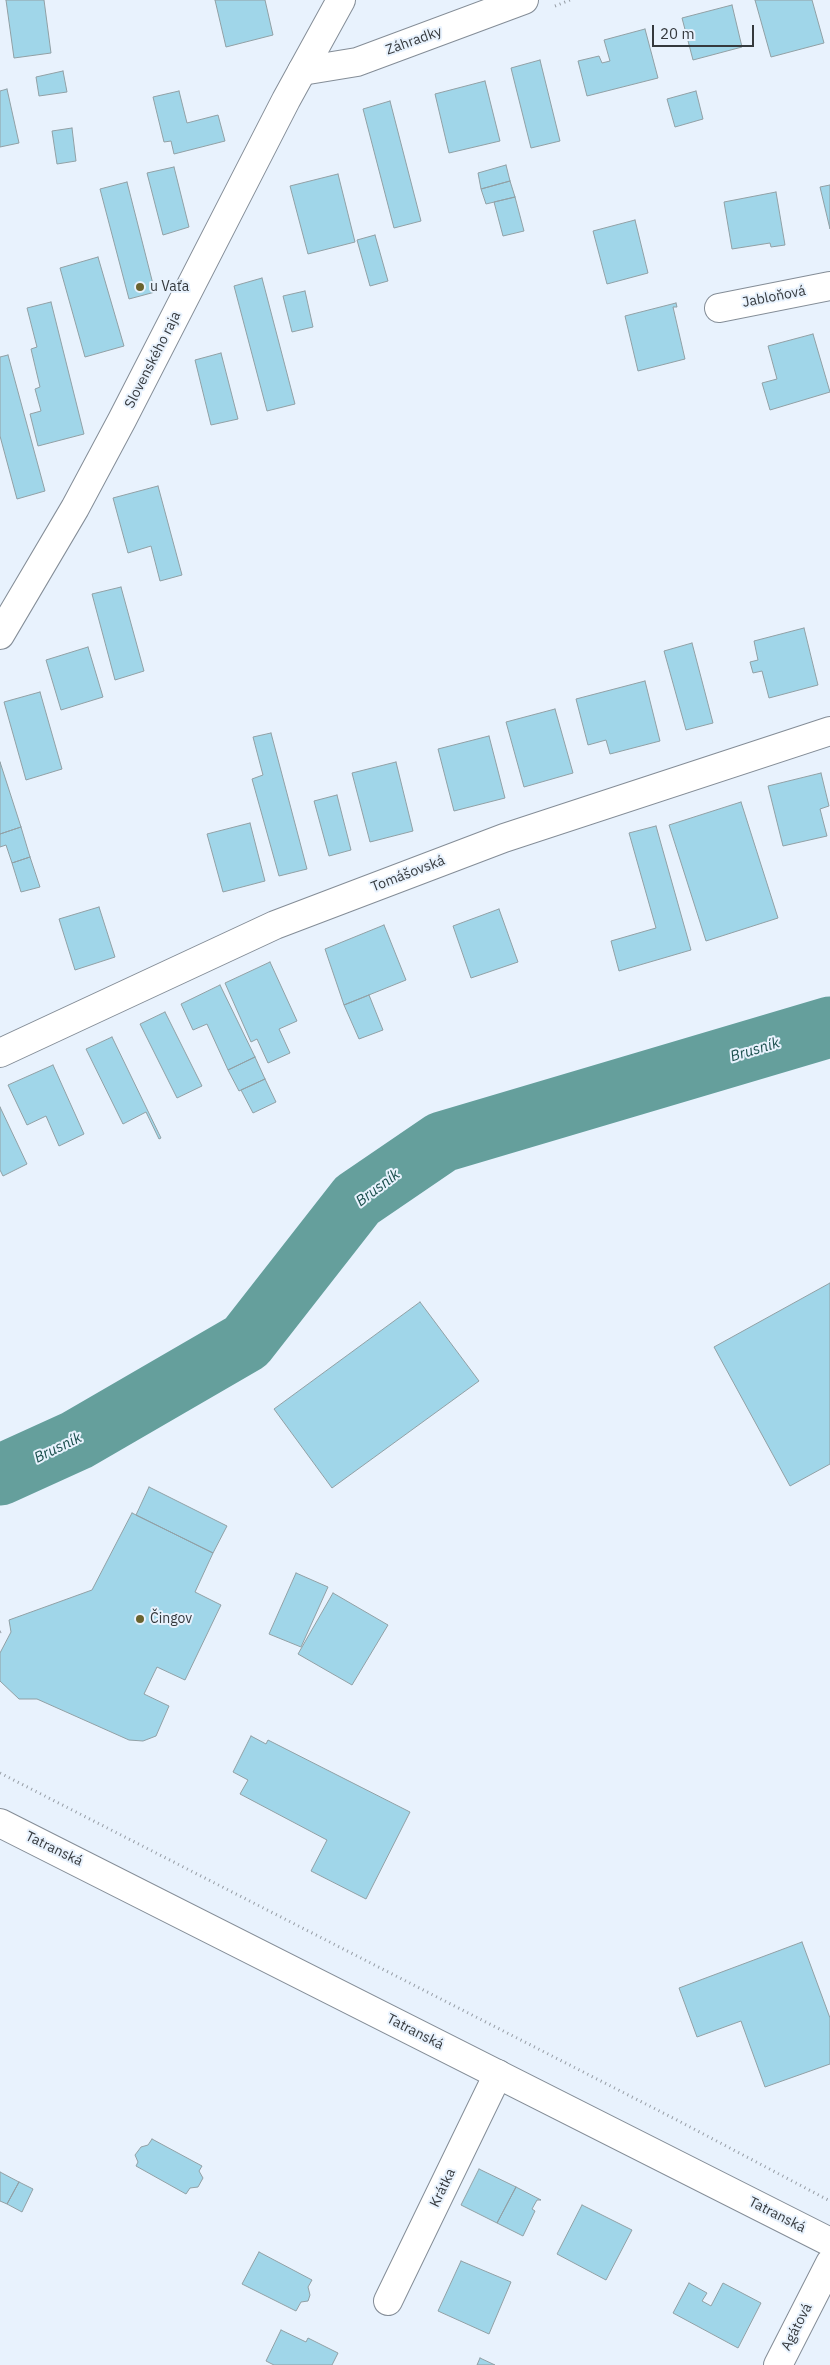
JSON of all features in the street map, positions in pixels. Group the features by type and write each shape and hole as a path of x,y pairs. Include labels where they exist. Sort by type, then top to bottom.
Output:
{"street":[{"name":"Slovenského raja","path":"0,636 75,508 302,71 341,0"},
{"name":"Záhradky","path":"302,71 357,62 524,0"},
{"name":"Jabloňová","path":"719,308 830,286"},
{"name":"Tomášovská","path":"0,1053 275,925 504,838 830,731"},
{"name":"Tatranská","path":"0,1823 830,2242"},
{"name":"Krátka","path":"388,2301 498,2074"},
{"name":"Agátová","path":"778,2365 830,2263"}],"path":[{"path":"0,1773 675,2119 830,2201"}],"building":[{"path":"6,0 44,0 51,53 14,58"},
{"path":"215,0 265,0 273,35 226,47"},
{"path":"755,0 812,0 824,43 771,57"},
{"path":"732,5 742,47 693,60 682,18"},
{"path":"645,29 658,78 587,96 578,61 599,56 602,63 610,61 604,40"},
{"path":"540,60 560,141 531,148 511,68"},
{"path":"63,71 67,92 39,96 36,77"},
{"path":"485,81 500,141 449,153 435,94"},
{"path":"7,89 19,143 0,147 0,91"},
{"path":"179,91 187,123 218,115 225,141 174,154 171,141 164,142 153,97"},
{"path":"696,91 703,119 675,127 667,99"},
{"path":"390,101 421,221 394,228 363,109"},
{"path":"72,128 76,161 57,164 52,131"},
{"path":"506,165 510,181 481,189 478,173"},
{"path":"174,167 189,227 163,235 147,173"},
{"path":"338,174 355,242 308,254 290,186"},
{"path":"510,181 515,197 486,204 481,189"},
{"path":"127,182 155,292 129,299 100,189"},
{"path":"830,185 830,229 820,187"},
{"path":"776,192 785,245 771,247 770,243 732,249 724,202"},
{"path":"515,197 524,231 503,236 494,202"},
{"path":"635,220 648,273 607,284 593,231"},
{"path":"375,235 388,281 370,286 357,240"},
{"path":"98,257 124,346 85,357 60,268"},
{"path":"262,278 295,404 267,411 234,286"},
{"path":"305,291 313,327 292,332 283,296"},
{"path":"51,302 84,434 38,446 30,414 41,411 35,389 40,387 31,349 37,347 27,308"},
{"path":"676,303 677,307 673,307 685,359 638,371 625,316"},
{"path":"813,334 830,392 770,410 762,383 777,379 768,346"},
{"path":"221,353 238,419 211,425 195,360"},
{"path":"8,355 45,491 17,499 0,436 0,357"},
{"path":"158,486 182,575 160,581 151,546 128,553 113,498"},
{"path":"121,587 144,671 115,680 92,594"},
{"path":"804,628 818,685 769,698 762,671 753,673 750,662 758,660 754,641"},
{"path":"692,643 713,723 686,730 664,651"},
{"path":"88,647 103,697 61,710 46,660"},
{"path":"645,681 660,741 610,754 606,740 588,745 576,699"},
{"path":"40,692 62,769 26,780 4,702"},
{"path":"555,709 573,773 524,787 506,722"},
{"path":"271,733 307,869 279,876 252,779 263,775 253,737"},
{"path":"489,736 505,798 454,811 438,749"},
{"path":"0,762 21,827 0,834"},
{"path":"396,762 413,831 370,842 352,773"},
{"path":"821,773 829,806 820,809 827,836 783,846 768,786"},
{"path":"337,795 351,850 329,856 314,801"},
{"path":"741,802 778,918 706,941 669,825"},
{"path":"250,823 265,881 223,892 207,834"},
{"path":"656,826 691,950 619,971 611,941 656,928 629,833"},
{"path":"21,827 30,857 12,863 6,845 0,847 0,834"},
{"path":"30,857 40,887 21,892 12,863"},
{"path":"99,907 115,957 75,970 59,919"},
{"path":"499,909 518,962 471,978 453,926"},
{"path":"384,925 406,980 344,1005 325,949"},
{"path":"270,962 297,1021 279,1029 290,1053 268,1063 257,1039 251,1042 225,983"},
{"path":"220,985 255,1057 228,1070 207,1024 193,1030 181,1004"},
{"path":"369,995 383,1030 359,1039 344,1005"},
{"path":"165,1012 202,1086 177,1098 140,1024"},
{"path":"112,1037 161,1138 159,1139 146,1112 123,1124 86,1049"},
{"path":"255,1057 265,1079 239,1091 228,1070"},
{"path":"53,1065 84,1134 59,1146 46,1116 27,1125 8,1085"},
{"path":"265,1079 276,1102 253,1113 241,1090"},
{"path":"0,1107 27,1164 3,1176 0,1170"},
{"path":"830,1283 830,1464 790,1486 714,1347"},
{"path":"420,1302 479,1381 332,1488 274,1409"},
{"path":"149,1487 227,1526 213,1553 136,1515"},
{"path":"132,1513 213,1553 195,1592 221,1605 185,1680 157,1667 144,1694 169,1706 156,1736 143,1741 129,1740 37,1699 19,1699 0,1681 0,1653 11,1632 9,1620 92,1590"},
{"path":"296,1573 328,1587 301,1647 269,1634"},
{"path":"333,1593 388,1625 352,1685 298,1654"},
{"path":"251,1736 266,1744 268,1740 410,1812 366,1899 311,1871 327,1840 240,1794 248,1780 233,1772"},
{"path":"802,1942 830,2018 830,2064 765,2087 741,2021 697,2037 679,1988"},
{"path":"152,2139 202,2166 199,2171 203,2178 198,2187 190,2188 186,2194 136,2166 138,2162 135,2155 141,2147 148,2145"},
{"path":"479,2169 516,2187 497,2223 461,2205"},
{"path":"0,2172 19,2182 7,2204 0,2201"},
{"path":"19,2182 33,2189 22,2212 7,2204"},
{"path":"516,2187 541,2200 537,2200 532,2209 535,2211 523,2236 497,2223"},
{"path":"582,2205 632,2230 606,2280 557,2254"},
{"path":"259,2252 312,2280 308,2287 310,2295 308,2301 301,2302 296,2311 242,2284"},
{"path":"461,2261 511,2282 489,2334 438,2311"},
{"path":"689,2283 707,2293 702,2301 711,2306 723,2283 761,2303 738,2348 673,2313"},
{"path":"281,2330 306,2342 308,2338 338,2353 332,2365 274,2365 266,2361"},
{"path":"480,2358 495,2365 477,2365"}],"waterway":[{"name":"Brusník","path":"0,1475 77,1440 246,1342 357,1200 442,1142 830,1027"}],"place":[{"name":"u Vaťa","path":"140,287"},
{"name":"Čingov","path":"140,1619"}]}
